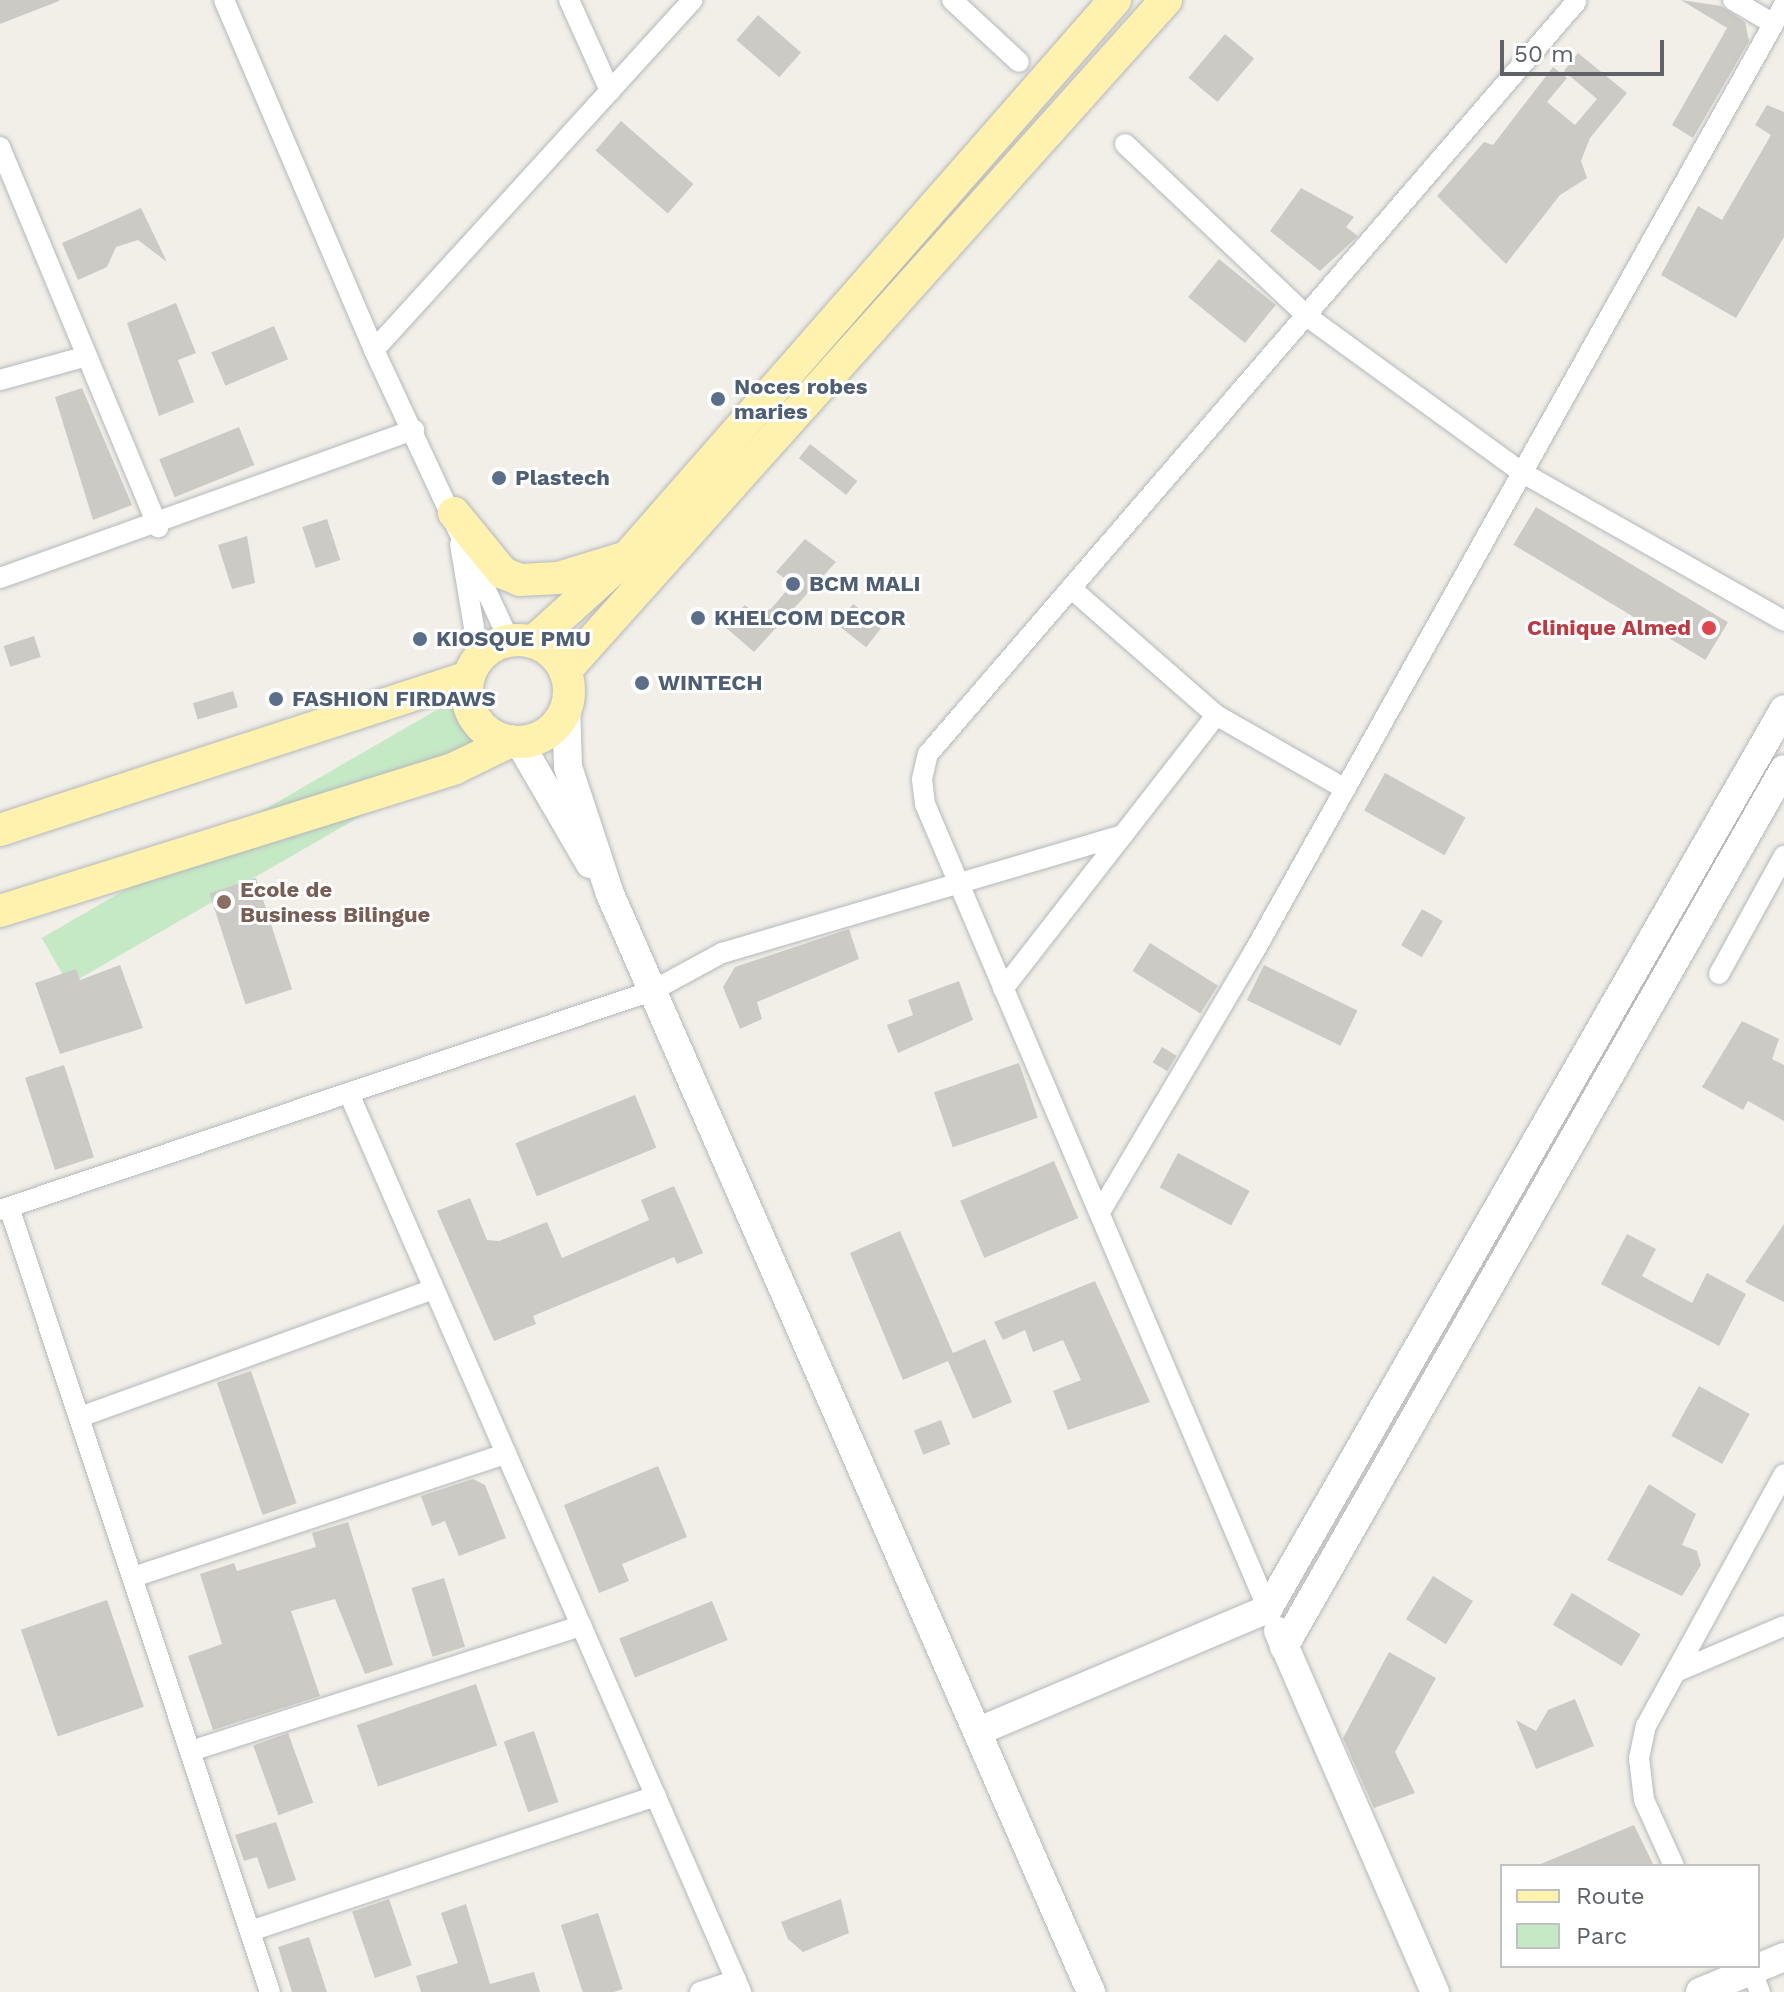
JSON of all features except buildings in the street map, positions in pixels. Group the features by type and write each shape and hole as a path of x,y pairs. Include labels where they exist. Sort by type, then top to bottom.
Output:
{"main road":[{"path":"1071,49 1097,0"},
{"path":"0,830 474,667 522,642 627,557 1115,0"},
{"path":"0,911 455,768 515,741 548,732 566,706 565,671 1166,0"},
{"path":"1121,50 1179,0"},
{"path":"454,513 503,573 520,580 558,578 627,557"},
{"path":"522,642 565,671"},
{"path":"474,667 476,718 515,741"}],"street":[{"path":"224,0 374,350 522,642"},
{"path":"569,0 610,91"},
{"path":"374,350 692,0"},
{"path":"952,0 1019,62"},
{"path":"1733,0 1772,23"},
{"path":"1435,1992 1284,1647 925,804 928,754 1308,317 1576,2"},
{"path":"1100,1212 1345,789 1784,5"},
{"path":"1125,144 1308,317 1521,472 1784,621"},
{"path":"0,147 158,527"},
{"path":"0,380 87,356"},
{"path":"0,578 158,527 414,430"},
{"path":"454,513 474,667"},
{"path":"1072,589 1216,715 1345,789"},
{"path":"566,706 568,767 610,894 1091,1992"},
{"path":"979,1731 1268,1609 1784,709"},
{"path":"1003,989 1216,715"},
{"path":"515,741 610,894"},
{"path":"1284,1647 1784,769"},
{"path":"270,1992 80,1417 4,1209 350,1096 652,991 722,953 1123,835"},
{"path":"1719,974 1784,856"},
{"path":"350,1096 739,1986 700,1992"},
{"path":"80,1417 434,1289"},
{"path":"133,1577 506,1454"},
{"path":"1673,1864 1644,1800 1639,1758 1646,1726 1784,1474"},
{"path":"191,1751 581,1626"},
{"path":"1676,1672 1784,1626"},
{"path":"250,1931 656,1796"},
{"path":"1760,1968 1784,1957"},
{"path":"1700,1992 1759,1968"}],"green space":[{"path":"454,700 481,747 69,985 42,938"}],"place":[{"name":"Noces robes maries","path":"718,399"},
{"name":"Plastech","path":"499,478"},
{"name":"BCM MALI","path":"793,584"},
{"name":"KHELCOM DECOR","path":"698,618"},
{"name":"Clinique Almed","path":"1709,628"},
{"name":"KIOSQUE PMU","path":"420,639"},
{"name":"WINTECH","path":"642,683"},
{"name":"FASHION FIRDAWS","path":"276,699"},
{"name":"Ecole de Business Bilingue","path":"224,902"}]}
